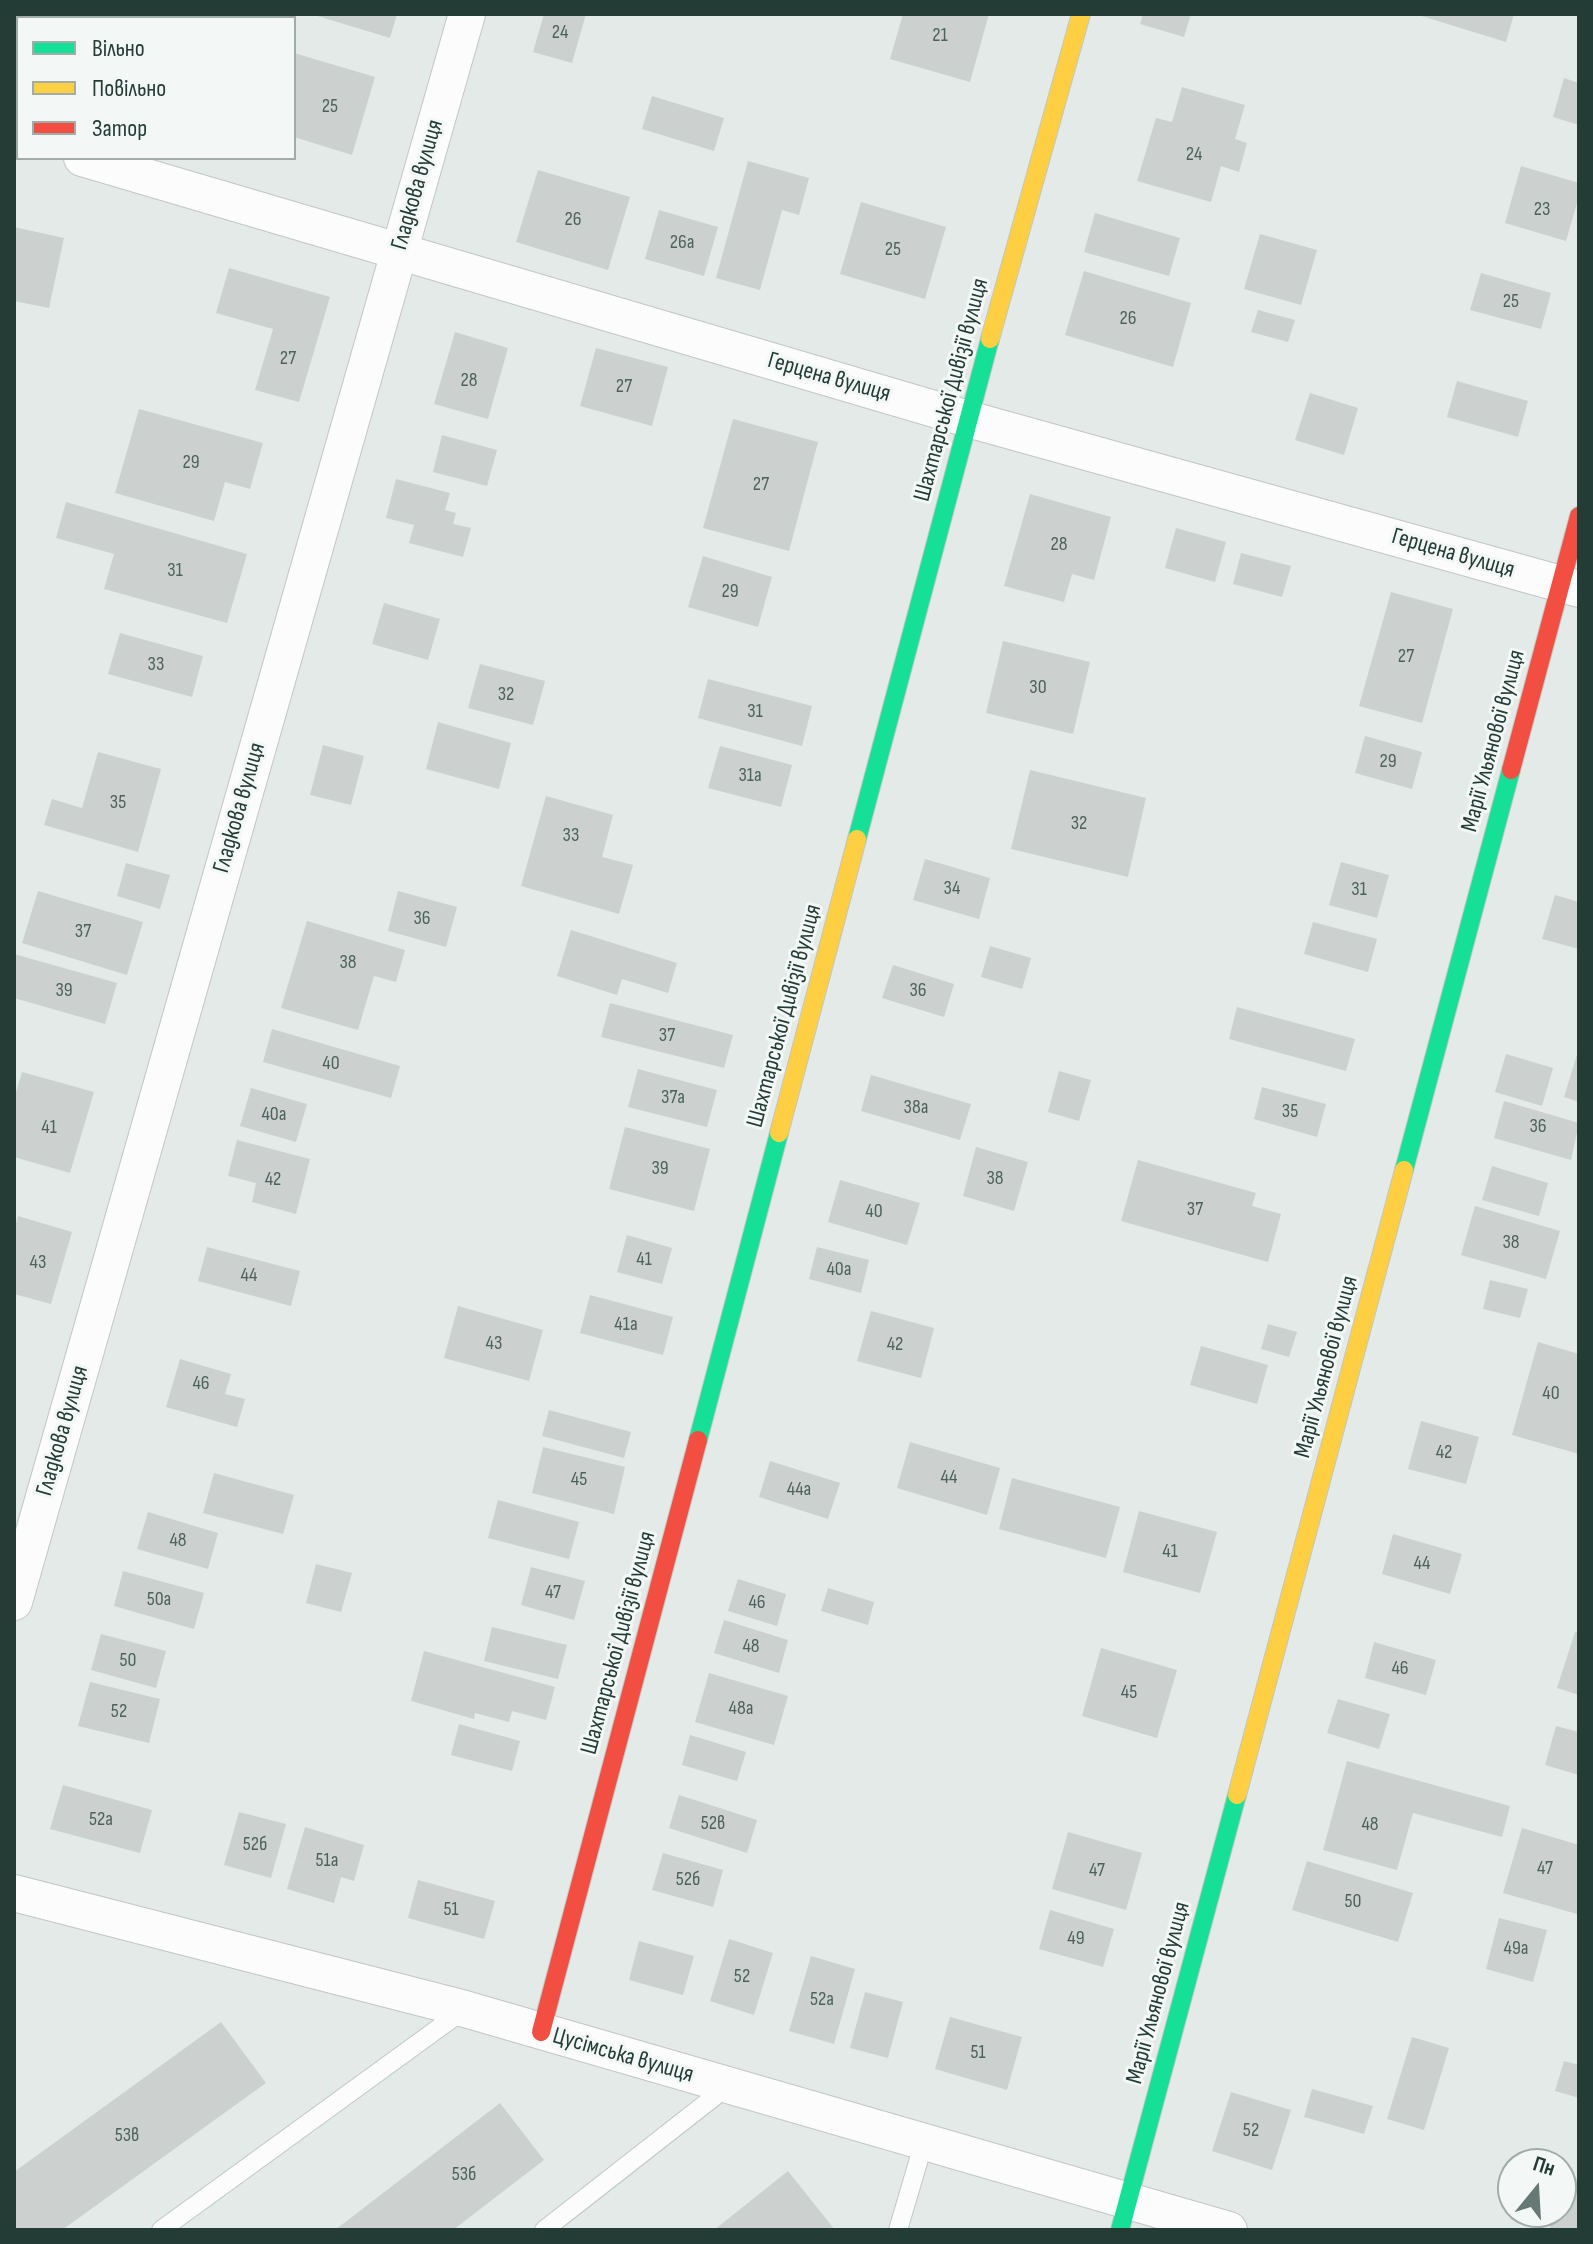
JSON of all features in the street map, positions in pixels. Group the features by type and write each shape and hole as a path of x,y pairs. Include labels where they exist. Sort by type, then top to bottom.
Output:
{"street":[{"name":"Гладкова вулиця","path":"14,1602 467,14"},
{"name":"Шахтарської Дивізії вулиця","path":"541,2032 968,419 1081,14"},
{"name":"Герцена вулиця","path":"89,160 968,419 1570,587"},
{"name":"Марії Ульянової вулиця","path":"1124,2216 1570,587 1579,516"},
{"name":"Цусімська вулиця","path":"14,1893 465,2009 924,2142 1124,2216 1229,2230"}],"lane":[{"path":"161,2230 465,2009"},
{"path":"544,2230 728,2086"},
{"path":"898,2230 924,2142"}],"building":[{"path":"311,14 397,14 390,38"},
{"path":"544,14 586,14 572,63 533,52"},
{"path":"903,14 989,14 970,82 890,59"},
{"path":"1143,14 1191,14 1184,37 1140,24"},
{"path":"1415,14 1514,14 1506,42"},
{"path":"296,54 375,77 352,155 296,138"},
{"path":"1564,78 1579,83 1579,125 1553,117"},
{"path":"1182,87 1245,105 1235,139 1247,143 1239,172 1221,166 1211,202 1137,181 1156,118 1172,122"},
{"path":"652,96 724,118 714,151 642,129"},
{"path":"748,161 809,178 799,215 782,210 760,290 716,278"},
{"path":"1521,166 1579,183 1579,196 1566,241 1505,223"},
{"path":"538,170 630,197 608,270 516,242"},
{"path":"861,202 946,227 925,299 840,274"},
{"path":"659,210 718,227 704,276 645,259"},
{"path":"1095,213 1180,238 1169,276 1084,252"},
{"path":"14,227 64,238 49,308 14,301"},
{"path":"1260,234 1317,250 1301,305 1244,289"},
{"path":"229,268 330,297 299,402 255,390 273,329 216,313"},
{"path":"1084,271 1191,303 1173,367 1065,335"},
{"path":"1481,273 1551,293 1541,329 1470,310"},
{"path":"1258,310 1295,320 1288,342 1251,332"},
{"path":"455,332 508,348 488,419 434,404"},
{"path":"596,348 668,367 652,426 580,406"},
{"path":"1457,381 1528,401 1518,437 1447,417"},
{"path":"1310,393 1358,408 1344,455 1295,440"},
{"path":"139,409 263,443 250,489 225,482 214,521 115,493"},
{"path":"733,419 818,442 789,551 703,528"},
{"path":"442,435 497,450 487,486 433,472"},
{"path":"396,479 450,493 445,510 456,513 453,524 471,528 463,557 409,543 414,525 386,518"},
{"path":"1030,494 1111,517 1094,580 1072,574 1064,602 1004,586"},
{"path":"66,502 247,554 227,623 104,589 114,554 56,538"},
{"path":"1176,528 1226,542 1215,582 1165,568"},
{"path":"1241,553 1291,566 1282,597 1233,584"},
{"path":"703,556 772,577 758,627 688,607"},
{"path":"1391,592 1453,609 1422,723 1359,706"},
{"path":"384,603 440,619 428,660 372,644"},
{"path":"120,633 203,656 192,697 108,674"},
{"path":"1003,641 1090,662 1073,734 986,713"},
{"path":"480,664 545,681 533,725 468,708"},
{"path":"708,679 812,706 802,746 698,718"},
{"path":"438,722 511,743 499,789 426,769"},
{"path":"1365,736 1422,752 1412,789 1355,773"},
{"path":"323,745 364,756 351,805 310,795"},
{"path":"720,746 792,765 781,807 708,788"},
{"path":"98,752 161,769 138,852 44,825 52,799 82,808"},
{"path":"1030,770 1146,798 1128,877 1011,849"},
{"path":"546,796 613,815 602,857 633,865 619,914 521,886"},
{"path":"925,859 990,878 979,919 913,900"},
{"path":"1341,862 1389,875 1377,918 1329,905"},
{"path":"126,863 170,875 160,909 117,896"},
{"path":"38,891 143,922 127,975 22,943"},
{"path":"398,891 457,907 446,947 388,931"},
{"path":"1555,895 1579,902 1579,949 1542,939"},
{"path":"307,921 405,950 396,982 374,976 358,1030 281,1008"},
{"path":"1313,922 1377,939 1368,972 1304,954"},
{"path":"571,930 677,963 668,993 622,979 617,995 557,976"},
{"path":"990,946 1031,958 1022,989 981,977"},
{"path":"14,954 117,983 105,1024 14,998"},
{"path":"893,965 954,984 944,1017 882,998"},
{"path":"610,1003 733,1035 724,1068 601,1037"},
{"path":"1237,1007 1355,1039 1346,1071 1229,1039"},
{"path":"272,1029 400,1066 391,1098 263,1062"},
{"path":"1579,1048 1579,1102 1564,1097"},
{"path":"1506,1054 1553,1068 1542,1106 1495,1092"},
{"path":"638,1069 717,1090 707,1127 628,1107"},
{"path":"1059,1071 1091,1080 1079,1121 1048,1112"},
{"path":"22,1072 94,1092 70,1173 14,1157 14,1099"},
{"path":"871,1075 971,1104 960,1140 861,1111"},
{"path":"1262,1087 1326,1104 1317,1137 1254,1119"},
{"path":"251,1088 307,1104 296,1142 240,1126"},
{"path":"1504,1101 1579,1123 1571,1160 1494,1138"},
{"path":"625,1127 710,1149 694,1211 609,1189"},
{"path":"237,1140 310,1159 296,1214 252,1202 256,1183 228,1176"},
{"path":"976,1147 1028,1162 1014,1211 963,1196"},
{"path":"1138,1160 1256,1193 1252,1206 1281,1214 1268,1262 1121,1221"},
{"path":"1492,1166 1548,1183 1539,1216 1482,1200"},
{"path":"840,1180 920,1203 907,1245 828,1222"},
{"path":"1475,1206 1560,1231 1546,1279 1461,1255"},
{"path":"18,1216 72,1232 51,1304 14,1294 14,1230"},
{"path":"627,1235 672,1248 662,1284 617,1272"},
{"path":"207,1247 300,1271 291,1306 198,1281"},
{"path":"817,1247 869,1260 861,1293 809,1279"},
{"path":"1490,1280 1528,1289 1520,1318 1483,1309"},
{"path":"590,1295 673,1317 663,1355 580,1333"},
{"path":"458,1306 543,1330 529,1381 444,1358"},
{"path":"871,1311 934,1328 921,1378 857,1361"},
{"path":"1268,1324 1297,1332 1289,1357 1261,1349"},
{"path":"1538,1342 1579,1354 1579,1454 1512,1435"},
{"path":"1201,1346 1268,1365 1257,1404 1190,1385"},
{"path":"180,1359 231,1374 225,1394 245,1399 237,1427 166,1407"},
{"path":"549,1410 631,1432 624,1458 542,1436"},
{"path":"1421,1421 1479,1437 1466,1484 1408,1469"},
{"path":"910,1442 1000,1468 987,1515 897,1488"},
{"path":"543,1447 625,1467 614,1514 532,1493"},
{"path":"770,1461 840,1483 828,1519 759,1497"},
{"path":"214,1473 294,1495 283,1534 203,1513"},
{"path":"1012,1478 1120,1507 1106,1558 999,1529"},
{"path":"498,1500 579,1522 569,1559 488,1538"},
{"path":"1139,1511 1217,1532 1200,1593 1123,1572"},
{"path":"148,1512 218,1533 208,1569 137,1549"},
{"path":"1393,1534 1462,1554 1450,1594 1382,1574"},
{"path":"316,1564 352,1573 341,1612 306,1603"},
{"path":"531,1567 585,1581 574,1620 521,1605"},
{"path":"123,1571 204,1593 194,1629 114,1606"},
{"path":"738,1579 786,1594 777,1626 728,1611"},
{"path":"828,1588 874,1602 868,1625 821,1611"},
{"path":"724,1620 788,1640 779,1673 714,1653"},
{"path":"492,1627 567,1645 558,1679 484,1661"},
{"path":"1575,1632 1579,1633 1579,1695 1557,1688"},
{"path":"101,1634 166,1651 156,1688 91,1670"},
{"path":"1374,1642 1436,1660 1426,1695 1365,1678"},
{"path":"1101,1648 1177,1670 1157,1738 1082,1716"},
{"path":"424,1651 555,1687 546,1720 512,1711 509,1722 475,1713 474,1719 411,1701"},
{"path":"709,1673 788,1696 774,1745 695,1722"},
{"path":"90,1682 160,1699 149,1743 78,1726"},
{"path":"1338,1699 1390,1714 1379,1749 1327,1733"},
{"path":"459,1724 520,1741 512,1771 451,1755"},
{"path":"1556,1726 1579,1732 1579,1775 1545,1765"},
{"path":"690,1735 746,1752 737,1781 682,1765"},
{"path":"1347,1761 1510,1806 1502,1837 1413,1813 1397,1870 1323,1850"},
{"path":"63,1785 152,1810 140,1853 50,1829"},
{"path":"679,1795 757,1820 747,1853 669,1828"},
{"path":"239,1812 286,1824 271,1878 224,1865"},
{"path":"305,1827 364,1845 354,1881 341,1877 334,1903 287,1889"},
{"path":"1522,1828 1579,1845 1577,1914 1503,1893"},
{"path":"1068,1832 1142,1853 1126,1910 1052,1889"},
{"path":"663,1853 723,1870 713,1907 652,1890"},
{"path":"1307,1861 1413,1893 1398,1942 1292,1910"},
{"path":"418,1880 495,1901 484,1939 408,1918"},
{"path":"1050,1910 1114,1929 1103,1967 1039,1949"},
{"path":"1499,1918 1547,1930 1533,1982 1486,1969"},
{"path":"729,1939 773,1953 754,2015 710,2001"},
{"path":"639,1941 694,1956 683,1995 629,1980"},
{"path":"811,1956 855,1969 834,2044 789,2031"},
{"path":"865,1992 903,2002 888,2058 850,2048"},
{"path":"950,2017 1022,2037 1007,2090 935,2069"},
{"path":"221,2022 266,2083 62,2230 14,2230 14,2172"},
{"path":"1412,2037 1449,2048 1424,2130 1387,2119"},
{"path":"1564,2061 1579,2065 1579,2098 1555,2091"},
{"path":"1312,2089 1373,2106 1364,2134 1304,2117"},
{"path":"1231,2092 1291,2110 1272,2170 1212,2151"},
{"path":"500,2103 544,2160 453,2230 335,2230"},
{"path":"788,2171 835,2230 714,2230"},
{"path":"1579,2180 1579,2230 1549,2230 1577,2228"}],"traffic: fast":[{"path":"857,839 990,339"},
{"path":"1404,1170 1511,770"},
{"path":"698,1440 779,1133"},
{"path":"1120,2230 1237,1795"}],"traffic: slow":[{"path":"990,339 1081,14"},
{"path":"779,1133 857,839"},
{"path":"1237,1795 1404,1170"}],"traffic: jam":[{"path":"1511,770 1579,516"},
{"path":"541,2032 698,1440"}]}
